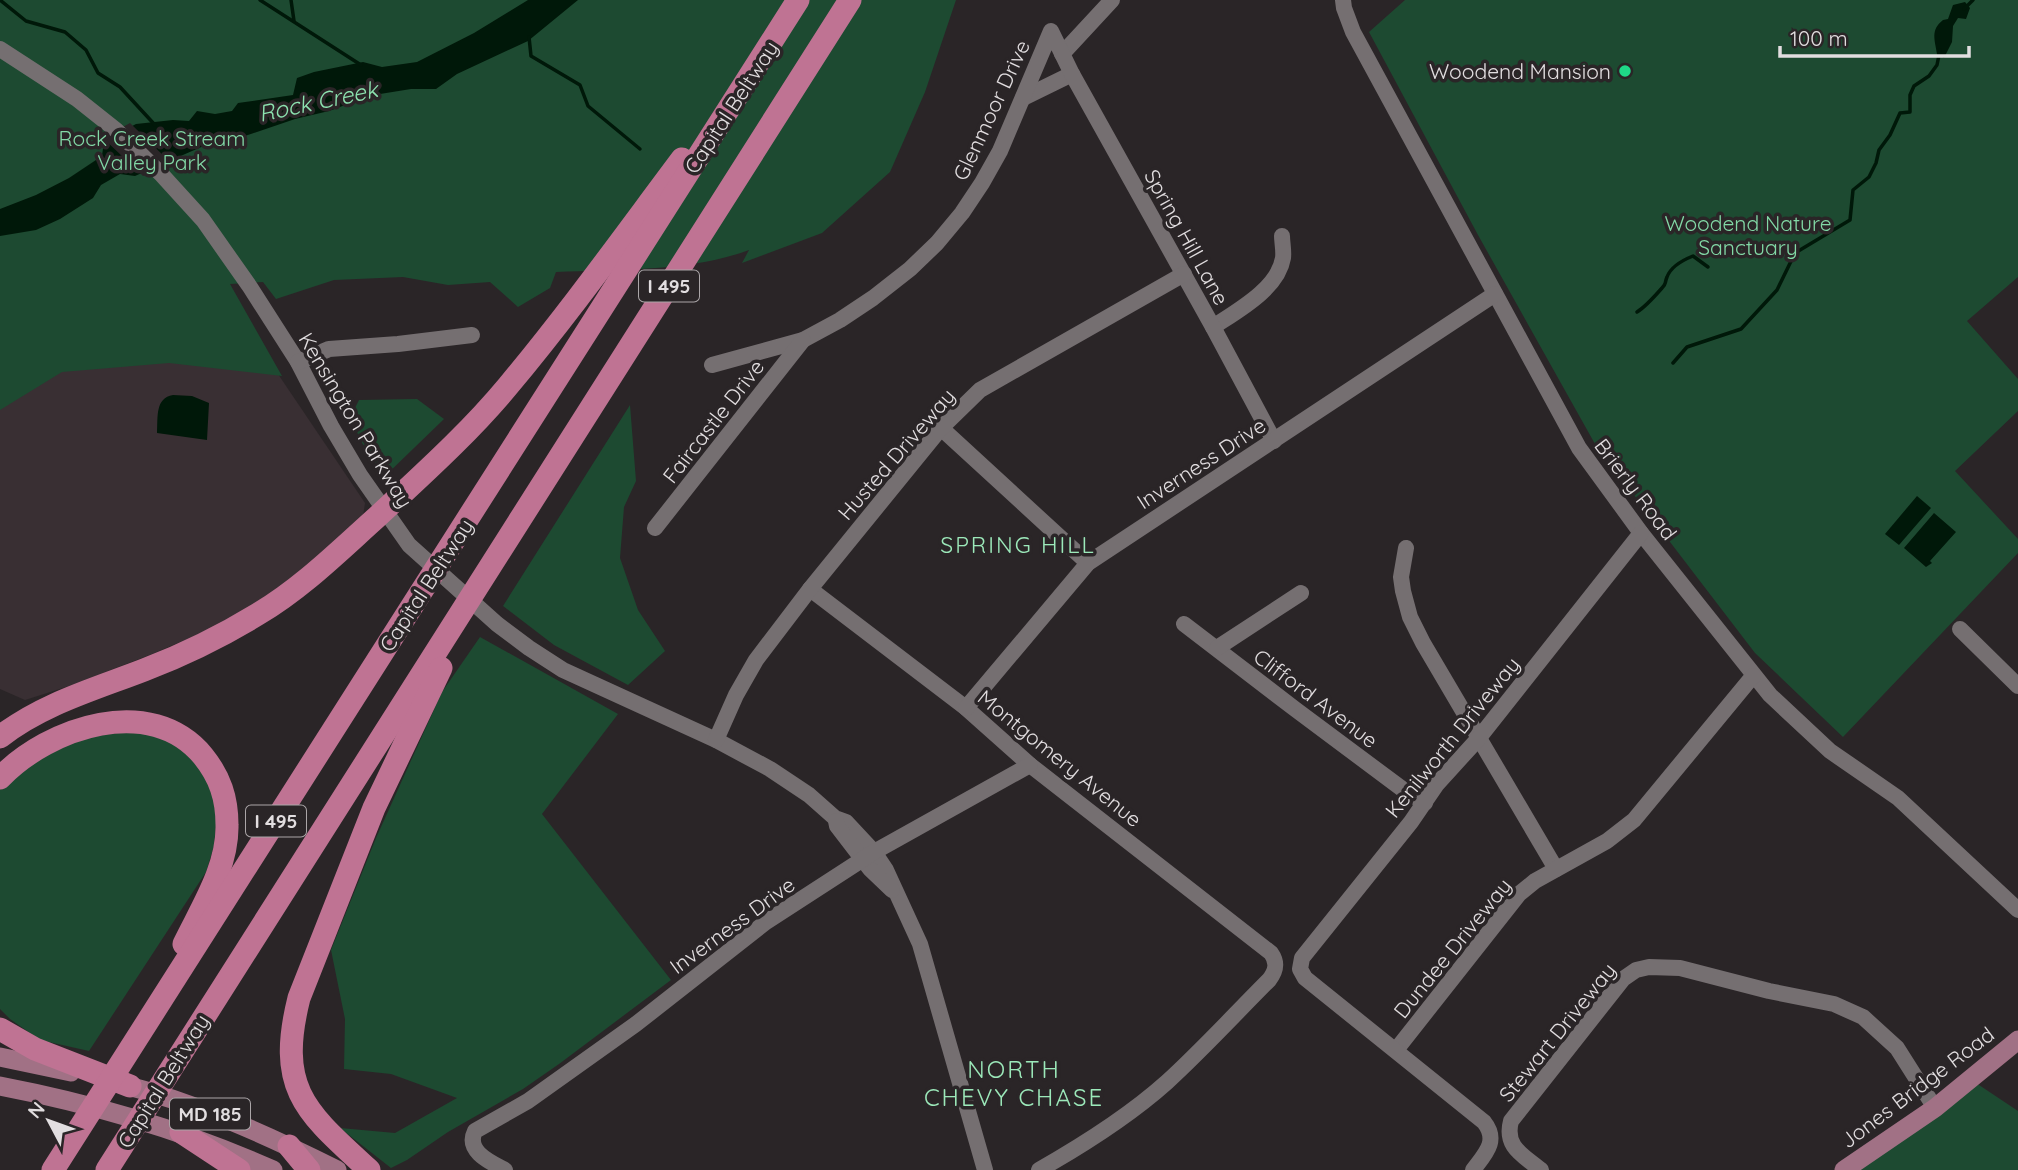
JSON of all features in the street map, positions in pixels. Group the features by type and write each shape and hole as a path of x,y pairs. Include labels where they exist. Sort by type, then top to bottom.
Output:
{"highway":[{"name":"Capital Beltway","path":"53,1170 798,0"},
{"name":"Capital Beltway","path":"116,1167 181,1052 450,639 487,571 850,0"},
{"path":"0,737 19,722 52,705 145,670 260,613 309,578 355,537 464,433 507,387 780,31"},
{"path":"369,1170 320,1125 300,1096 291,1051 292,1028 299,998 374,808 450,639"},
{"path":"0,778 26,756 52,741 103,723 130,721 155,725 194,746 210,765 221,785 226,805 224,852 216,876 138,1039"},
{"path":"0,1029 35,1049 130,1086"},
{"path":"181,1132 239,1170"},
{"path":"289,1146 309,1170"}],"main road":[{"name":"Jones Bridge Road","path":"1852,1168 1935,1108 2018,1040"},
{"name":"MD 185","path":"0,1057 130,1086 198,1109 289,1146 337,1170"},
{"name":"MD 185","path":"0,1086 51,1096 181,1132 273,1170"}],"street":[{"name":"Glenmoor Drive","path":"712,365 803,340 840,320 910,269 937,243 982,183 1000,151 1051,30 1062,54 1112,0"},
{"name":"Brierly Road","path":"1343,0 1353,32 1579,448 1641,533 1770,695 1830,751 1898,798 2018,910"},
{"name":"Kensington Parkway","path":"0,48 77,99 117,130 162,174 203,220 298,362 354,465 409,545 498,624 563,670 716,740 770,769 809,795 835,818 846,822 869,855 886,870 920,944 985,1170"},
{"name":"Spring Hill Lane","path":"1062,54 1274,441"},
{"path":"1023,98 1072,74"},
{"path":"1213,327 1253,300 1275,278 1283,258 1282,236"},
{"name":"Husted Driveway","path":"716,740 736,695 756,660 941,428 980,390 1184,274"},
{"name":"Inverness Drive","path":"966,708 1088,563 1494,294"},
{"path":"298,362 329,349 472,335"},
{"name":"Faircastle Drive","path":"655,528 803,340"},
{"path":"941,428 1088,563"},
{"name":"Kenilworth Driveway","path":"1396,1050 1305,978 1300,969 1302,957 1425,803 1437,784 1478,739 1641,533"},
{"path":"1406,548 1401,577 1410,617 1478,739 1556,869"},
{"name":"Montgomery Avenue","path":"810,589 966,708 1030,765 1271,953 1275,959 1276,965 1269,980 1166,1083 1128,1114 1039,1170"},
{"path":"1217,648 1301,593"},
{"name":"Clifford Avenue","path":"1184,624 1405,791 1425,803"},
{"path":"1960,629 2018,686"},
{"name":"Dundee Driveway","path":"1396,1050 1520,894 1535,881 1607,841 1634,820 1753,676"},
{"name":"Inverness Drive","path":"505,1170 478,1153 472,1146 471,1138 475,1131 528,1101 636,1024 766,922 869,855 1030,765"},
{"name":"Stewart Driveway","path":"1541,1170 1510,1142 1508,1132 1511,1121 1623,979 1636,970 1649,967 1680,968 1769,991 1834,1004 1863,1017 1897,1048 1935,1108"},
{"path":"1396,1050 1484,1122 1491,1135 1490,1145 1473,1170"}],"shaded area":[{"path":"234,309 365,503 363,516 304,571 225,623 69,686 25,700 0,689 0,384"}],"green space":[{"name":"Rock Creek Stream Valley Park","path":"0,0 956,0 925,92 890,172 822,233 742,263 749,250 679,266 556,272 550,288 518,307 490,282 448,285 403,277 334,280 276,299 263,282 230,284 282,376 169,363 62,372 0,410"},
{"name":"Woodend Nature Sanctuary","path":"1405,0 2018,0 2018,277 1967,321 2018,379 2018,411 1955,471 2018,539 2018,553 1843,737 1755,653 1595,444 1369,32"},
{"path":"417,399 444,419 384,477 359,438 352,414 359,400"},
{"path":"630,405 636,481 624,507 620,558 638,610 665,651 628,685 554,645 503,606"},
{"path":"480,637 618,714 542,814 671,980 523,1089 391,1168 340,1128 395,1133 457,1098 391,1074 344,1069 345,1019 331,950 376,838 442,692"},
{"path":"146,729 185,746 211,778 218,805 214,846 206,872 89,1051 40,1040 0,1009 0,785 61,741"},
{"path":"1970,1079 2018,1111 2018,1170 1856,1170"}],"water":[{"name":"Rock Creek","path":"528,0 578,0 528,41 457,74 436,89 411,89 380,94 242,137 224,137 135,176 120,174 101,185 93,198 60,219 36,230 0,236 0,209 69,178 102,156 104,141 136,124 189,121 197,111 215,114 232,111 238,103 293,95 297,78 314,72 363,62 382,67 417,62 474,33"},
{"path":"1965,2 1970,8 1966,19 1958,18 1953,26 1952,42 1944,58 1937,54 1934,36 1936,28 1943,20 1948,19 1953,5"},
{"path":"173,395 192,396 209,403 207,440 157,433 160,404"},
{"path":"1917,496 1931,508 1899,545 1885,534"},
{"path":"1934,513 1956,532 1926,567 1904,548"}],"pier":[{"path":"130,123 171,163 143,176 103,138"}],"waterway":[{"path":"0,0 26,21 65,32 86,50 98,73 120,87 155,125"},
{"path":"260,0 361,65"},
{"path":"291,0 294,21"},
{"path":"1964,9 1973,0"},
{"path":"529,37 531,56 580,85 588,106 640,149"},
{"path":"1673,363 1687,347 1741,329 1777,290 1795,253 1850,220 1853,190 1869,177 1879,150 1890,135 1900,113 1910,112 1910,95 1914,86 1929,76 1937,65 1940,50"},
{"path":"1637,312 1664,286 1671,270 1681,262 1693,256 1708,267"}],"place":[{"name":"Woodend Mansion","path":"1625,71"}],"district":[{"name":"SPRING HILL","path":"1018,544"},
{"name":"NORTH CHEVY CHASE","path":"1014,1083"}]}
